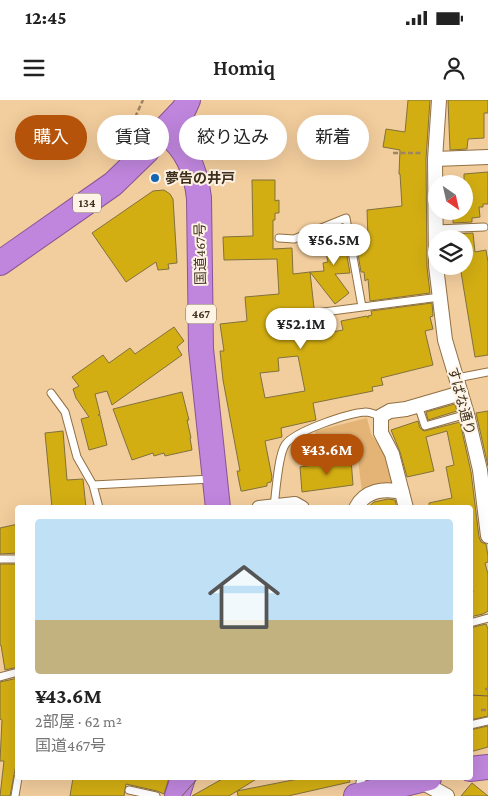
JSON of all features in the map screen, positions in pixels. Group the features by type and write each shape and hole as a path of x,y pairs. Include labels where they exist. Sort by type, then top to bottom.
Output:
{"highway":[{"name":"134","path":"167,115 171,100"},
{"name":"134","path":"169,125 184,109 188,100"},
{"name":"国道467号","path":"169,135 182,148 191,163 197,180 199,198 201,349 218,505"},
{"name":"134","path":"0,263 113,184 138,160"},
{"path":"473,769 488,767"},
{"path":"177,796 181,780"},
{"path":"359,790 417,780"}],"street":[{"name":"すばな通り","path":"436,228 436,156 439,100"},
{"path":"436,156 488,157"},
{"name":"すばな通り","path":"437,275 445,340 467,414 480,470 488,536"},
{"path":"405,505 392,454 381,433 381,416 390,411 406,409 461,393"},
{"path":"357,505 359,500 366,494 389,489 402,492"},
{"path":"284,505 297,505"},
{"path":"424,780 447,796"}],"lane":[{"path":"279,238 294,239 346,218 362,307"},
{"path":"436,228 484,227"},
{"path":"316,313 440,297"},
{"path":"457,378 488,372"},
{"path":"51,393 65,412 77,457 93,485 98,505"},
{"path":"418,405 425,426 467,414"},
{"path":"274,505 282,455 285,446 292,438 324,423 366,412 381,416"},
{"path":"93,485 215,479"},
{"path":"0,559 15,559"},
{"path":"473,622 488,618"},
{"path":"0,676 15,673"},
{"path":"473,724 488,721"},
{"path":"15,796 18,780"},
{"path":"129,790 156,796"}],"path":[{"path":"136,115 143,100"},
{"path":"393,153 436,156"},
{"path":"481,710 488,710"}],"shaded area":[{"path":"367,418 371,434 385,454 393,484 362,491 357,453 319,455 315,431"}],"building":[{"path":"408,100 430,100 426,159 427,267 430,293 370,301 368,279 365,281 364,272 361,272 358,254 368,239 367,210 402,206 399,174 400,150 383,147 386,129 405,132"},
{"path":"448,100 488,100 488,113 484,113 484,138 468,139 467,149 450,150"},
{"path":"488,172 488,204 483,204 483,207 479,207 480,217 473,218 473,175 464,174"},
{"path":"252,180 275,180 275,201 279,200 279,213 275,213 275,220 273,220 273,249 292,248 293,274 310,272 314,308 311,313 315,319 302,329 315,326 316,335 343,330 341,321 367,316 368,318 368,316 372,315 371,311 432,303 433,316 430,317 433,329 425,331 433,365 381,378 383,385 372,387 373,391 313,403 316,420 281,428 282,437 265,441 272,477 271,482 267,483 267,486 241,491 237,471 240,471 223,380 220,351 224,351 220,324 247,321 245,297 279,294 277,259 224,260 223,237 253,236","holes":["298,356 305,391 265,398 260,373 279,371 278,358"]},
{"path":"164,190 173,199 177,263 168,264 169,269 158,270 156,262 126,282 92,233 153,191"},
{"path":"453,220 472,220 472,222 453,223"},
{"path":"342,228 350,273 335,274 349,293 335,304 310,272 324,271 323,263 328,262 322,233"},
{"path":"473,233 475,252 486,250 488,262 488,355 475,357 461,275 473,275"},
{"path":"174,327 184,341 177,347 182,355 112,405 107,391 95,394 100,414 98,415 100,415 107,445 89,450 81,419 89,417 76,398 73,389 79,386 72,377 103,355 109,363 130,348 135,354"},
{"path":"182,392 189,420 187,420 192,450 165,456 164,453 154,456 153,453 132,460 113,409"},
{"path":"455,404 457,411 428,420 426,412"},
{"path":"488,411 488,466 476,413"},
{"path":"418,421 420,428 424,431 460,422 471,472 479,537 481,542 486,544 488,556 488,562 485,563 488,574 488,611 483,614 473,616 473,505 429,505 429,503 452,498 446,467 454,465 447,431 426,437 434,471 407,477 391,430"},
{"path":"63,431 67,480 83,479 86,505 52,505 45,433"},
{"path":"351,459 353,485 302,492 300,467"},
{"path":"388,499 395,500 396,505 370,505 374,502"},
{"path":"15,525 15,553 0,554 0,528"},
{"path":"0,564 15,564 15,668 5,670 0,645"},
{"path":"486,624 488,629 488,716 473,719 473,627"},
{"path":"15,679 15,770 10,796 0,796 4,761 0,761 2,720 0,719 0,682"},
{"path":"488,726 488,747 473,751 473,729"},
{"path":"73,780 168,780 164,794 126,784 124,796 70,796"},
{"path":"220,780 255,780 229,796 192,796"},
{"path":"293,780 350,780 350,782 288,796 238,796 237,791"},
{"path":"472,783 488,796 461,796"}],"tram line":[{"path":"473,695 488,696"},
{"path":"182,796 196,780"}],"place":[{"name":"夢告の井戸","path":"155,178"}]}
